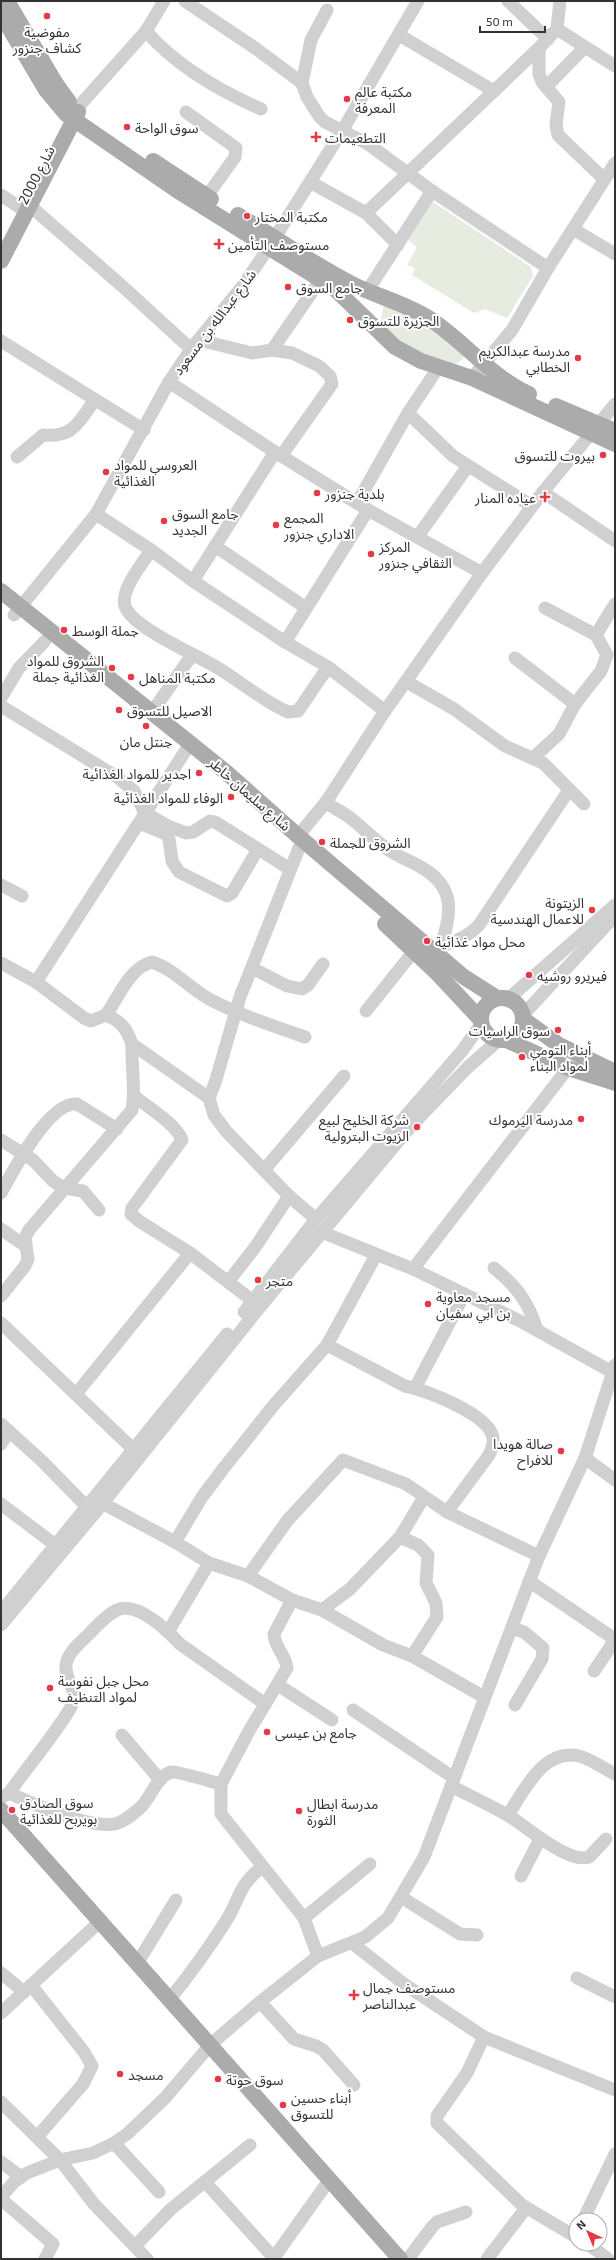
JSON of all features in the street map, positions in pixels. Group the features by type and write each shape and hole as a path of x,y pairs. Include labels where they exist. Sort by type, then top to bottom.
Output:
{"main road":[{"path":"7,1 56,84 74,111 207,196 272,242 344,296 368,322 395,347 438,368 472,378 596,429 615,431"},
{"path":"1,14 46,90 178,191 341,278 398,302 430,319 456,338 485,364 516,388 596,429 615,444"},
{"name":"شارع 2000","path":"1,246 24,206 74,111"},
{"path":"1,261 24,206"},
{"path":"368,322 371,306 375,301 384,297"},
{"name":"شارع سليمان خاطر","path":"1,591 17,611 45,641 218,774 299,842 439,951 464,978 503,999"},
{"name":"شارع سليمان خاطر","path":"1,605 17,611 152,712 227,773 414,951 482,1021"},
{"path":"615,1072 559,1045 522,1017 519,1006 503,999 487,1004 483,1009 482,1021 486,1033 568,1068 615,1083"},
{"path":"502,1039 515,1034 522,1017"},
{"path":"1,1810 170,1999 208,2048 388,2259"},
{"path":"1,1823 94,1927 208,2048 400,2259"}],"street":[{"path":"74,111 146,31 164,1"},
{"path":"185,1 302,83"},
{"name":"شارع عبدالله بن مسعود","path":"17,611 96,514 144,430 169,382 195,345 242,287 272,242 342,131 418,1"},
{"path":"508,1 543,44 539,74 546,87 559,102 556,125 558,135 604,179"},
{"path":"366,214 557,29 560,1"},
{"path":"327,10 311,40 302,83 307,97 319,116 342,131 368,144 432,191 548,268"},
{"path":"557,29 615,66"},
{"path":"146,31 158,45 177,60 230,94 261,109"},
{"path":"399,35 494,91"},
{"path":"546,87 585,47"},
{"path":"186,112 236,148 235,157 207,196"},
{"path":"472,378 512,330 548,268 615,163"},
{"path":"310,182 366,214 398,246"},
{"path":"368,290 398,246 432,191"},
{"path":"1,195 24,206 195,345 252,353 272,350 292,354 319,366 326,371 332,380 332,384 278,454 193,581"},
{"path":"573,229 615,254"},
{"path":"272,350 320,279"},
{"path":"1,341 144,430"},
{"path":"285,642 363,507 408,413 438,368"},
{"path":"169,382 278,454 363,507 418,536 482,573"},
{"path":"17,457 43,435 56,436 69,432 95,400"},
{"path":"316,1219 289,1196 251,1158 219,1122 209,1104 209,1098 215,1083 236,1012 252,968 299,842 385,711 482,573 543,492 615,404"},
{"path":"408,413 453,456 532,506"},
{"path":"418,536 468,466"},
{"path":"543,492 615,542"},
{"path":"96,514 285,642 328,667 385,711"},
{"path":"215,546 306,608"},
{"path":"151,550 124,598 126,607 138,621 156,633 192,655 218,668 282,709 294,713 304,705 328,667"},
{"path":"596,635 615,604"},
{"path":"534,757 559,734 575,704 594,681 606,662 605,650 596,635 545,608"},
{"path":"3,688 27,659 45,641"},
{"path":"152,712 192,655"},
{"path":"515,658 575,704"},
{"path":"406,682 454,709 504,746 534,757 555,774 584,804"},
{"path":"1,706 127,785 134,792 142,818 166,834 169,839 172,861 179,872 220,894 228,896 232,893 258,849"},
{"path":"36,982 186,750"},
{"path":"439,951 474,930 479,925 569,790"},
{"path":"326,802 348,816 384,848 426,870 441,883 445,889 450,909 449,919 439,951"},
{"path":"142,818 186,833 194,832 210,821 215,822 290,869"},
{"path":"1,885 22,896"},
{"path":"503,999 615,905"},
{"path":"522,1017 615,916"},
{"path":"366,1011 414,951"},
{"path":"1,962 36,982 84,1018 91,1021 106,1015 136,970 144,964 152,962 170,970 186,985 236,1012 304,1037"},
{"path":"252,968 287,986 302,989 311,981 323,964"},
{"path":"1,1296 25,1266 28,1259 24,1245 25,1238 30,1230 64,1188 132,1110 134,1096 132,1081 132,1044 128,1031 122,1023 106,1015"},
{"path":"1,1612 54,1544 253,1302 316,1219 452,1062 482,1021"},
{"path":"1,1625 102,1503 260,1307 324,1233 410,1127 468,1067 502,1039"},
{"path":"132,1044 209,1098"},
{"path":"413,1269 568,1068"},
{"path":"264,1170 344,1076"},
{"path":"134,1096 168,1123 180,1135 182,1140 132,1208 131,1214 139,1221 190,1253 253,1302"},
{"path":"1,1193 23,1153 60,1107 71,1103 84,1107 117,1129"},
{"path":"1,1140 23,1153 41,1167 53,1181 64,1188 83,1191 99,1210"},
{"path":"228,1282 256,1246 289,1196"},
{"path":"1,1229 24,1245"},
{"path":"49,2257 53,2244 1,2198 21,2177 60,2160 93,2153 114,2143 143,2120 208,2048 260,2002 318,1956 352,1943 381,1925 401,1897 424,1857 539,1556 585,1458 614,1368 413,1269 324,1233"},
{"path":"76,1394 190,1253"},
{"path":"175,1542 202,1497 223,1469 273,1406 327,1345 376,1255"},
{"path":"494,1268 515,1286 532,1314 537,1330"},
{"path":"415,1388 464,1295"},
{"path":"1,1323 133,1449"},
{"path":"327,1345 405,1386 415,1388 457,1406 484,1422 493,1437 493,1447 489,1455 447,1512"},
{"path":"1,1444 5,1427 42,1461 86,1506"},
{"path":"585,1458 615,1480"},
{"path":"248,1576 287,1521 343,1460 391,1477 406,1484 447,1512 539,1556"},
{"path":"322,1610 350,1589 400,1537 424,1497"},
{"path":"102,1503 175,1542 209,1563 248,1576 292,1600 322,1610 383,1645 412,1656 484,1697"},
{"path":"1,1504 54,1544"},
{"path":"400,1537 418,1545 428,1555 426,1583 438,1609 437,1617 433,1626 412,1656"},
{"path":"168,1632 209,1563"},
{"path":"529,1581 610,1636 613,1643 611,1648 594,1671"},
{"path":"292,1600 274,1634 274,1639 287,1663 287,1668 249,1731 221,1784 221,1814 304,1918 318,1956"},
{"path":"221,1784 193,1778 178,1771 166,1774 160,1780 140,1809 120,1823 113,1824 88,1821 5,1796 70,1708 74,1689 66,1666 78,1644 108,1616 122,1608 140,1612 168,1632 180,1644 265,1704"},
{"path":"512,1628 524,1632 543,1648 542,1659 515,1705"},
{"path":"278,1685 332,1720"},
{"path":"353,1710 453,1782 508,1816 540,1839 583,1858 594,1852 606,1839"},
{"path":"122,1736 160,1780"},
{"path":"508,1816 538,1772 555,1758 580,1756 615,1774"},
{"path":"521,1876 540,1839"},
{"path":"304,1918 370,1864"},
{"path":"170,1999 191,1973 224,1924 244,1884 262,1867"},
{"path":"401,1897 460,1934 477,1935"},
{"path":"138,1962 176,1900"},
{"path":"1,2013 94,1927"},
{"path":"352,1943 404,1984 484,2037 615,2090"},
{"path":"1,1973 28,1988 84,2052 92,2066 84,2084 37,2137"},
{"path":"578,1978 615,1997"},
{"path":"260,2002 290,2036 323,2050 354,2085"},
{"path":"484,2037 468,2073 436,2120 496,2182 526,2208 568,2231"},
{"path":"1,2102 60,2160 94,2204 147,2259"},
{"path":"114,2143 159,2192"},
{"path":"135,2246 171,2210 250,2146"},
{"path":"586,2212 615,2154"},
{"path":"1,2162 21,2177"},
{"path":"206,2183 274,2258 325,2186"},
{"path":"487,2259 526,2208"},
{"path":"408,2259 432,2226 437,2222 466,2212"},
{"path":"599,2252 608,2259"}],"shaded area":[{"path":"433,202 531,267 533,276 507,318 485,309 474,313 412,275 415,268 407,265 417,247 408,240"},
{"path":"391,302 466,351 463,359 451,366 430,361 386,332 381,317 384,304"}],"place":[{"name":"مفوضية كشاف جنزور","path":"47,16"},
{"name":"مكتبة عالم المعرفة","path":"347,99"},
{"name":"سوق الواحة","path":"127,127"},
{"name":"التطعيمات","path":"316,137"},
{"name":"مكتبة المختار","path":"247,216"},
{"name":"مستوصف التأمين","path":"219,244"},
{"name":"جامع السوق","path":"288,287"},
{"name":"الجزيرة للتسوق","path":"350,320"},
{"name":"مدرسة عبدالكريم الخطابي","path":"578,358"},
{"name":"بيروت للتسوق","path":"603,455"},
{"name":"العروسي للمواد الغذائية","path":"106,472"},
{"name":"بلدية جنزور","path":"317,493"},
{"name":"عياده المنار","path":"545,497"},
{"name":"جامع السوق الجديد","path":"164,521"},
{"name":"المجمع الاداري جنزور","path":"276,525"},
{"name":"المركز الثقافي جنزور","path":"371,554"},
{"name":"جملة الوسط","path":"64,630"},
{"name":"الشروق للمواد الغذائية جملة","path":"112,668"},
{"name":"مكتبة المناهل","path":"131,677"},
{"name":"الاصيل للتسوق","path":"119,710"},
{"name":"جنتل مان","path":"146,726"},
{"name":"اجدير للمواد الغذائية","path":"199,773"},
{"name":"الوفاء للمواد الغذائية","path":"231,797"},
{"name":"الشروق للجملة","path":"322,842"},
{"name":"الزيتونة للاعمال الهندسية","path":"592,910"},
{"name":"محل مواد غذائية","path":"427,941"},
{"name":"فيريرو روشيه","path":"529,975"},
{"name":"سوق الراسيات","path":"558,1030"},
{"name":"أبناء التومي لمواد البناء","path":"522,1057"},
{"name":"مدرسة اليرموك","path":"581,1119"},
{"name":"شركة الخليج لبيع الزيوت البترولية","path":"417,1127"},
{"name":"متجر","path":"258,1280"},
{"name":"مسجد معاوية بن ابي سفيان","path":"428,1304"},
{"name":"صالة هويدا للافراح","path":"561,1451"},
{"name":"محل جبل نفوسة لمواد التنظيف","path":"50,1688"},
{"name":"جامع بن عيسى","path":"267,1732"},
{"name":"سوق الصادق بويربح للغذائية","path":"12,1810"},
{"name":"مدرسة ابطال الثورة","path":"299,1811"},
{"name":"مستوصف جمال عبدالناصر","path":"354,1995"},
{"name":"مسجد","path":"120,2074"},
{"name":"سوق حوتة","path":"218,2079"},
{"name":"أبناء حسين للتسوق","path":"283,2105"}]}
